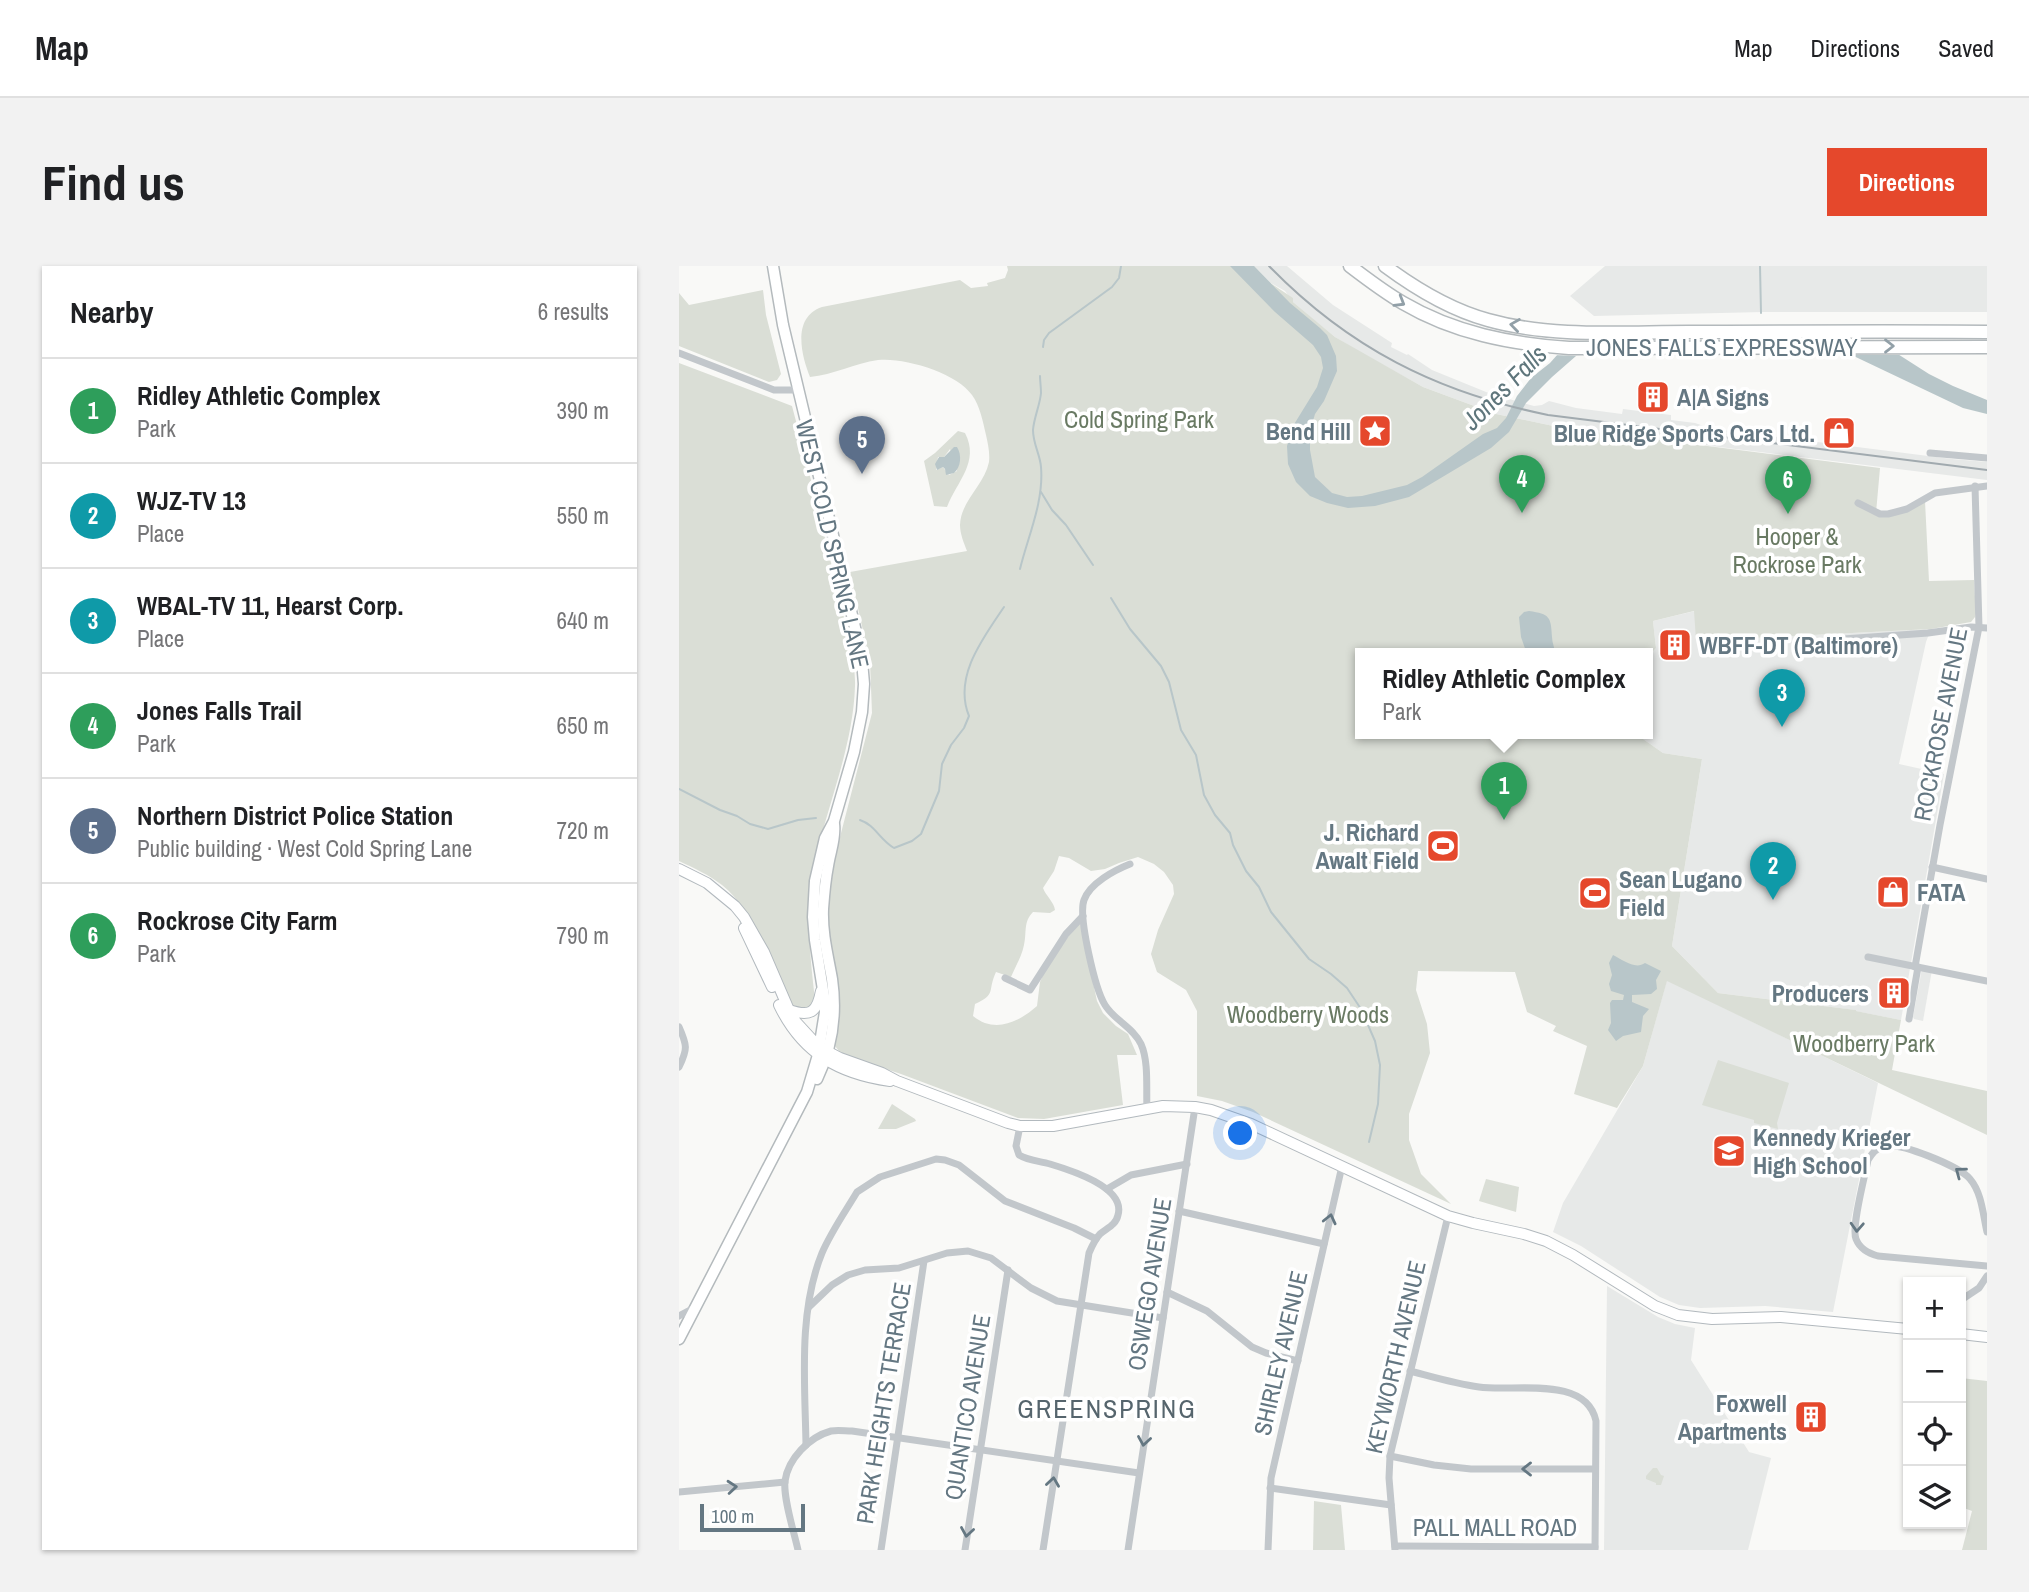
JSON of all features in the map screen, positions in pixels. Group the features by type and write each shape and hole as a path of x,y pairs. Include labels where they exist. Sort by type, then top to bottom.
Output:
{"highway":[{"name":"JONES FALLS EXPRESSWAY","path":"1350,266 1391,296 1426,316 1503,341 1569,348 1987,347"},
{"name":"JONES FALLS EXPRESSWAY","path":"1385,266 1457,309 1507,324 1555,330 1987,332"}],"main road":[{"name":"WEST COLD SPRING LANE","path":"773,266 797,390 862,661 864,698 861,721 834,821 825,838 819,859 814,894 815,940 823,984 823,1054"},
{"name":"WEST COLD SPRING LANE","path":"679,1339 807,1092 833,1025 834,1003 823,917 825,882 835,834 834,821"},
{"path":"679,869 697,877 735,906 750,926 768,960 789,1010 823,1054"},
{"path":"720,893 745,931 784,1016 804,1041 823,1054 882,1073 1020,1126 1053,1126 1163,1106 1195,1107 1237,1117 1448,1216 1546,1241 1655,1306 1678,1315 1713,1319 1781,1317 1903,1329"},
{"path":"789,1010 807,1014 815,1009 823,984"},
{"path":"1966,1335 1987,1337"}],"street":[{"path":"679,353 774,390 797,390"},
{"path":"1930,453 1987,458"},
{"name":"ROCKROSE AVENUE","path":"1909,1019 1932,867 1983,628 1980,613 1975,486"},
{"path":"1858,503 1880,514 1888,514 1907,509 1935,493 1987,486"},
{"path":"1843,639 1983,628"},
{"path":"1130,864 1110,875 1089,892 1085,898 1083,916 1101,999 1109,1011 1132,1031 1141,1045 1145,1062 1147,1108"},
{"path":"1932,867 1987,878"},
{"path":"1005,978 1030,990 1066,934 1083,916"},
{"path":"1868,957 1987,981"},
{"path":"679,1027 686,1046 679,1067"},
{"name":"OSWEGO AVENUE","path":"1128,1550 1195,1107"},
{"path":"1020,1126 1016,1146 1019,1155 1063,1169 1107,1189 1118,1202 1119,1215 1096,1239 1089,1253 1043,1550"},
{"path":"1987,1232 1977,1191 1969,1178 1956,1168 1940,1160 1888,1145 1875,1150 1868,1160 1855,1235 1856,1241 1865,1251 1878,1256 1987,1266"},
{"path":"806,1445 804,1348 809,1308 823,1252 857,1192 880,1177 936,1160 952,1161 1005,1201 1096,1239"},
{"path":"1107,1189 1131,1175 1187,1164"},
{"name":"SHIRLEY AVENUE","path":"1268,1550 1270,1488 1342,1166"},
{"path":"1179,1211 1324,1244"},
{"name":"KEYWORTH AVENUE","path":"1395,1548 1389,1478 1390,1456 1448,1216"},
{"path":"809,1308 832,1285 848,1275 865,1270 899,1268 947,1253 968,1251 991,1258 1042,1295 1057,1301 1163,1318"},
{"name":"PARK HEIGHTS TERRACE","path":"881,1550 924,1261"},
{"name":"QUANTICO AVENUE","path":"965,1550 1008,1270"},
{"path":"1966,1297 1979,1288 1987,1276"},
{"path":"1167,1292 1207,1311 1252,1347 1298,1361"},
{"path":"679,1316 695,1308"},
{"path":"1410,1371 1481,1387 1559,1390 1582,1399 1591,1409 1596,1421 1595,1549"},
{"path":"799,1550 785,1482 793,1462 806,1445 824,1434 838,1430 1139,1473"},
{"path":"1390,1456 1453,1468 1595,1469"},
{"path":"679,1492 785,1482"},
{"name":"PALL MALL ROAD","path":"1270,1488 1391,1505"},
{"name":"PALL MALL ROAD","path":"1395,1548 1595,1549"}],"shaded area":[{"path":"1230,266 1254,266 1290,303 1327,335 1336,356 1337,371 1315,414 1310,431 1310,450 1315,477 1332,493 1347,497 1407,485 1483,434 1497,428 1531,378 1550,363 1566,345 1586,337 1678,331 1735,336 1762,335 1785,330 1847,330 1879,342 1929,374 1987,400 1987,414 1963,408 1841,350 1778,346 1720,347 1689,351 1596,349 1576,356 1552,377 1526,403 1509,432 1491,448 1409,497 1375,506 1348,508 1310,496 1296,482 1288,464 1287,446 1293,426 1317,387 1323,368 1321,357 1313,345 1275,312"},
{"path":"1254,266 1287,266 1333,305 1392,343 1391,347 1408,354 1432,370 1491,394 1534,406 1549,401 1576,408 1622,414 1623,409 1671,415 1671,420 1722,430 1987,462 1987,480 1558,427 1496,414 1423,387 1335,337 1293,302 1285,291 1269,282"},
{"path":"1605,266 1987,266 1987,312 1763,312 1594,316 1570,296"},
{"path":"954,447 959,450 959,464 954,473 946,475 943,467 937,470 935,464 939,457 944,457"},
{"path":"1695,611 1752,638 1931,629 1899,764 1944,774 1901,1020 1855,1010 1718,993 1672,946 1702,759 1663,753 1643,739 1653,739 1653,651 1656,648 1653,621"},
{"path":"1524,612 1545,615 1548,618 1554,648 1525,648 1519,617"},
{"path":"1613,955 1629,964 1645,963 1661,971 1656,980 1657,989 1651,994 1632,995 1632,1002 1649,1009 1643,1016 1641,1032 1623,1036 1616,1041 1608,1030 1611,1023 1610,1003 1612,1000 1623,1000 1624,995 1611,991 1609,984 1612,975 1609,963"},
{"path":"1922,968 1932,970 1923,1021 1913,1017"},
{"name":"Kennedy Krieger High School","path":"1667,980 1878,1083 1833,1312 1765,1306 1700,1308 1679,1305 1660,1297 1581,1246 1553,1232 1563,1203 1643,1066"},
{"path":"1607,1286 1658,1317 1695,1328 1691,1360 1749,1452 1771,1458 1748,1550 1604,1550"}],"green space":[{"path":"1007,266 1254,266 1269,282 1293,298 1293,302 1335,337 1423,387 1496,414 1558,427 1880,468 1876,513 1879,515 1925,501 1929,581 1974,580 1976,613 1971,622 1931,629 1753,638 1751,647 1724,648 1696,640 1694,611 1653,621 1656,648 1653,651 1653,648 1355,648 1355,739 1643,739 1663,753 1702,759 1672,946 1718,993 1856,1010 1901,1020 1892,1070 1987,1091 1987,1135 1667,981 1643,1066 1617,1108 1574,1094 1587,1046 1553,1031 1556,1026 1527,1012 1515,972 1418,971 1416,990 1427,1024 1430,1053 1409,1114 1409,1140 1421,1174 1451,1204 1253,1112 1197,1096 1197,1011 1186,990 1157,972 1151,954 1174,894 1173,885 1154,864 1138,857 1091,871 1069,858 1059,856 1054,871 1043,888 1055,910 1050,913 1033,912 1027,923 1023,949 1011,977 996,972 989,994 975,1004 973,1016 990,1024 1007,1024 1023,1017 1037,1006 1040,982 1046,968 1080,922 1097,1001 1103,1013 1128,1034 1137,1055 1117,1055 1123,1105 1044,1119 1018,1118 839,1051 835,1046 836,999 827,915 831,872 872,713 870,662 850,572 967,551 961,532 961,516 983,478 989,455 977,404 965,387 955,380 929,368 889,360 878,360 810,377 802,348 803,328 806,319 822,307 960,280 971,288 988,286 987,283 1005,278"},
{"path":"763,290 766,315 781,374 777,380 769,382 679,346 679,293 689,305"},
{"path":"679,363 792,406 852,653 855,686 849,732 811,884 809,934 815,1000 806,1009 793,1006 764,941 735,897 712,878 679,861"},
{"path":"958,431 965,433 969,443 969,462 947,507 934,506 924,461","holes":["950,449 957,471 949,475 943,467 936,470 938,457 944,457"]},
{"path":"1718,1060 1789,1083 1777,1123 1778,1129 1702,1105"},
{"path":"892,1104 916,1121 896,1129 878,1129"},
{"path":"1486,1179 1519,1187 1516,1212 1479,1201"},
{"path":"1966,1379 1987,1381 1987,1550 1962,1550 1972,1511 1966,1509"},
{"path":"1653,1468 1657,1468 1664,1476 1661,1485 1646,1479"},
{"path":"1314,1501 1341,1505 1345,1550 1313,1550"}],"pier":[{"name":"Jones Falls","path":"1866,333 1905,355 1721,351 1689,354 1644,351 1596,352 1583,356 1551,355 1574,336"}],"waterway":[{"path":"1043,347 1049,333 1112,287 1119,278 1121,266"},
{"path":"1760,266 1761,313"},
{"path":"1020,569 1040,493 1041,467 1033,430 1041,393 1040,376"},
{"path":"1041,492 1093,565"},
{"path":"1111,598 1130,629 1161,666 1169,682 1181,730 1196,755 1204,795 1215,815 1230,833 1246,871 1259,887 1271,912 1309,959 1347,988 1361,1009 1375,1041 1380,1065 1378,1104 1369,1142"},
{"path":"860,820 870,825 894,848 921,834 939,791 942,764 969,716 965,687 973,659 1004,607"},
{"path":"679,789 750,824 768,829 816,818"}],"tram line":[{"path":"1269,266 1299,295 1363,343 1397,363 1468,394 1548,415 1987,470"}],"place":[{"name":"A|A Signs","path":"1653,397"},
{"name":"Bend Hill","path":"1375,431"},
{"name":"Blue Ridge Sports Cars Ltd.","path":"1839,433"},
{"name":"Northern District Police Station","path":"862,474"},
{"name":"Jones Falls Trail","path":"1522,513"},
{"name":"Rockrose City Farm","path":"1788,514"},
{"name":"WBFF-DT (Baltimore)","path":"1675,645"},
{"name":"WBAL-TV 11, Hearst Corp.","path":"1782,727"},
{"name":"Ridley Athletic Complex","path":"1504,820"},
{"name":"J. Richard Awalt Field","path":"1443,846"},
{"name":"FATA","path":"1893,892"},
{"name":"Sean Lugano Field","path":"1595,893"},
{"name":"WJZ-TV 13","path":"1773,900"},
{"name":"Producers","path":"1894,993"},
{"name":"Kennedy Krieger High School","path":"1729,1151"},
{"name":"Foxwell Apartments","path":"1811,1417"}],"district":[{"name":"GREENSPRING","path":"1107,1408"}],"park label":[{"name":"Cold Spring Park","path":"1139,419"},
{"name":"Hooper & Rockrose Park","path":"1797,550"},
{"name":"Woodberry Woods","path":"1308,1014"},
{"name":"Woodberry Park","path":"1864,1043"}]}
